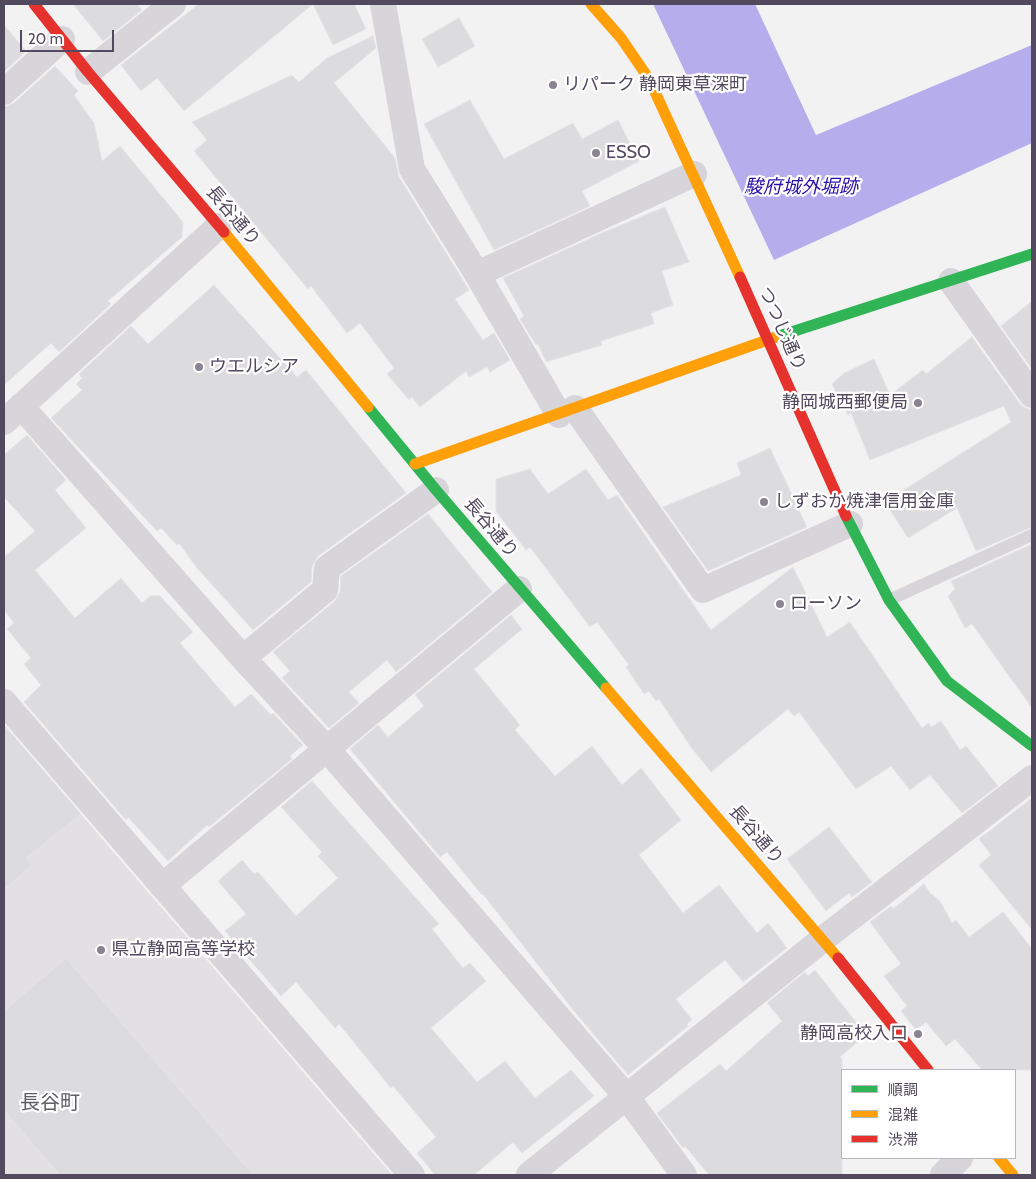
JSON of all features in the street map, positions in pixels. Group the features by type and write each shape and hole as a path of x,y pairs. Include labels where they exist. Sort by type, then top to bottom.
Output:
{"street":[{"name":"長谷通り","path":"34,4 88,72 219,226 519,589 823,940 927,1069"},
{"path":"88,72 173,4"},
{"path":"383,4 412,169 477,274 567,411 703,590 850,524"},
{"name":"つつじ通り","path":"591,4 621,38 649,79 694,174 850,524 889,600 947,681 1032,746"},
{"path":"4,92 62,39"},
{"path":"477,274 694,174"},
{"path":"219,226 12,414 326,748 626,1096 684,1175"},
{"path":"415,464 767,340 1032,254"},
{"path":"951,281 1032,396"},
{"path":"243,658 325,590 327,568 436,490"},
{"path":"162,886 519,589"},
{"path":"4,702 412,1175"},
{"path":"528,1175 823,940 1032,778"},
{"path":"943,1175 959,1159"},
{"path":"1000,1159 1013,1175"}],"lane":[{"path":"889,600 1032,534"}],"shaded area":[{"name":"県立静岡高等学校","path":"4,725 392,1175 4,1175"}],"water":[{"name":"駿府城外堀跡","path":"653,4 755,4 816,135 1032,45 1032,143 774,260"}],"building":[{"path":"73,4 137,4 142,10 103,41"},
{"path":"199,4 313,4 184,111 157,78 141,91 121,65"},
{"path":"313,4 354,4 366,29 333,45"},
{"path":"459,18 475,46 438,67 422,39"},
{"path":"4,25 26,51 4,72"},
{"path":"373,36 376,48 334,83 395,158 399,177 469,290 455,299 483,340 494,333 510,360 490,372 487,367 469,377 466,371 420,407 412,397 409,400 387,374 394,368 360,323 347,333 311,286 308,289 194,151 207,140 192,122 292,75 299,82 327,58"},
{"path":"55,66 78,91 74,95 94,123 102,161 120,146 183,222 182,237 108,301 111,304 59,352 51,343 4,385 4,107 14,103"},
{"path":"470,100 504,159 573,123 582,139 618,120 639,161 582,191 590,206 494,250 424,124"},
{"path":"665,207 689,262 662,271 673,305 651,313 654,324 601,341 602,345 546,362 538,344 536,345 520,319 524,316 503,278 604,232"},
{"path":"214,285 297,377 306,370 406,493 318,556 312,566 311,582 253,630 197,568 179,543 177,545 161,528 157,531 51,418 82,390 76,384 82,378 79,374 131,326 148,344"},
{"path":"1032,301 1032,369 1001,326"},
{"path":"972,337 1020,404 1032,410 1032,527 976,551 957,508 908,538 885,502 1011,422 1004,406 870,460 851,413 848,415 832,384 844,373 874,359 890,395 923,370 926,374"},
{"path":"27,435 66,480 55,490 86,528 35,570 75,618 121,578 142,603 150,596 160,596 193,632 180,643 235,707 251,694 271,715 273,713 303,745 290,756 292,759 209,827 207,825 168,861 128,817 126,820 24,702 41,685 24,664 31,658 7,629 14,623 4,610 4,557 35,531 4,497 4,455"},
{"path":"770,448 807,527 708,571 663,507 741,475 737,463"},
{"path":"530,469 548,494 586,469 608,500 617,495 711,630 793,567 827,637 850,622 922,728 929,723 931,727 941,721 960,750 966,746 998,786 962,813 930,775 910,790 891,766 856,789 799,712 794,716 788,709 711,772 691,747 659,699 656,701 649,691 644,694 626,667 629,665 597,622 590,627 530,547 526,550 496,511 496,479"},
{"path":"428,514 492,592 396,672 387,660 349,692 359,703 329,728 282,678 290,671 273,652 335,601 340,592 341,576"},
{"path":"1032,544 1032,708 972,624 965,628 948,596 955,589 951,581"},
{"path":"511,615 522,629 474,669 520,725 515,730 555,776 592,746 622,785 641,768 681,820 639,855 683,913 719,885 757,933 768,923 787,948 743,982 725,960 676,999 692,1020 687,1024 688,1026 628,1075 574,1011 483,894 447,852 440,857 350,749 378,725 388,737 424,706 415,695"},
{"path":"4,725 81,814 26,858 32,865 4,889"},
{"path":"312,781 439,924 432,929 463,968 470,963 486,981 431,1028 477,1082 505,1061 535,1098 571,1070 594,1096 522,1153 513,1142 474,1175 435,1175 417,1153 436,1137 393,1086 391,1088 339,1024 335,1028 296,982 281,996 225,931 246,914 218,881 242,860 254,874 258,872 296,916 338,878 318,856 322,852 281,807"},
{"path":"1032,798 1032,930 979,865 991,855 979,839"},
{"path":"829,827 872,882 852,897 849,893 826,911 787,859"},
{"path":"924,884 930,893 940,901 952,923 956,920 969,937 1003,912 1032,949 1032,1070 981,1069 955,1039 946,1046 926,1022 916,1030 901,1011 907,1006 884,976 901,964 870,922 891,906 893,909"},
{"path":"66,958 253,1175 60,1175 4,1110 4,1011"},
{"path":"815,970 866,1035 840,1057 842,1059 842,1175 709,1175 685,1146 683,1148 657,1113 720,1064 726,1071 782,1021 767,1003 805,972 808,976"}],"traffic: fast":[{"path":"776,337 1032,254"},
{"path":"368,407 436,490 606,688"},
{"path":"846,516 889,600 947,681 1032,746"}],"traffic: slow":[{"path":"591,4 621,38 649,79 740,277"},
{"path":"224,232 368,407"},
{"path":"415,464 776,337"},
{"path":"606,688 838,958"},
{"path":"1000,1159 1013,1175"}],"traffic: jam":[{"path":"34,4 88,72 224,232"},
{"path":"740,277 846,516"},
{"path":"838,958 927,1069"}],"place":[{"name":"リパーク 静岡東草深町","path":"553,85"},
{"name":"ESSO","path":"596,153"},
{"name":"ウエルシア","path":"199,367"},
{"name":"静岡城西郵便局","path":"918,403"},
{"name":"しずおか焼津信用金庫","path":"764,502"},
{"name":"ローソン","path":"780,604"},
{"name":"県立静岡高等学校","path":"101,950"},
{"name":"静岡高校入口","path":"918,1034"}],"district":[{"name":"長谷町","path":"50,1103"}]}
